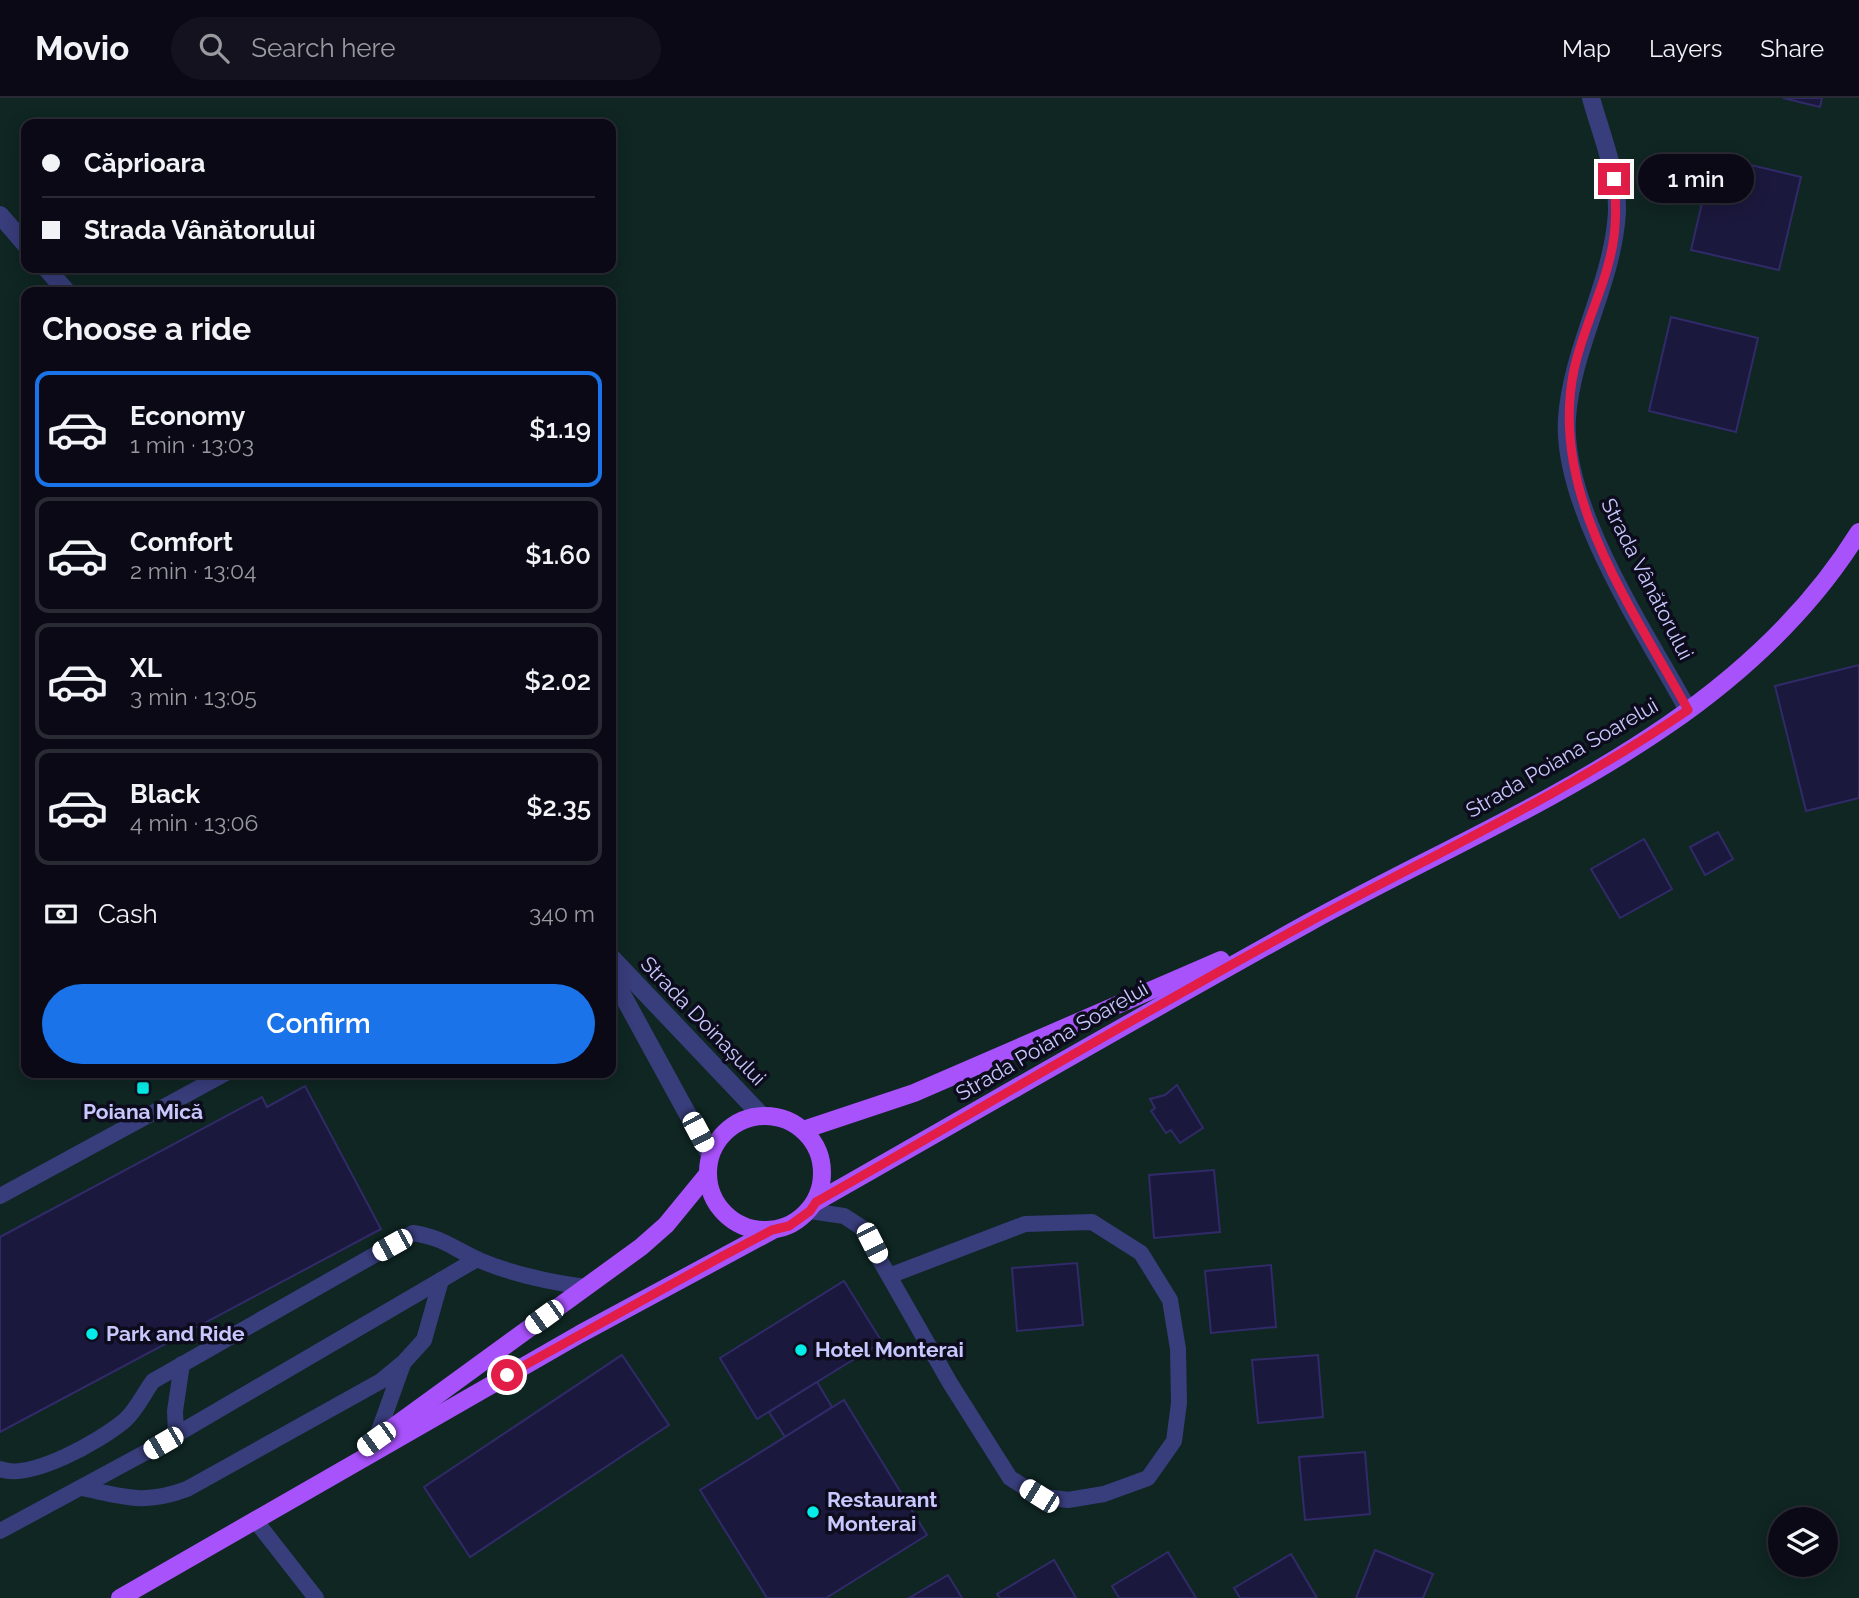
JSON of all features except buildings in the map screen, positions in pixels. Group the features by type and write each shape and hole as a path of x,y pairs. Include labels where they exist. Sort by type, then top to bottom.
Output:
{"main road":[{"name":"Strada Poiana Soarelui","path":"813,1207 1312,921 1555,793 1625,753 1688,710 1749,663 1791,623 1824,584 1859,531"},
{"name":"Strada Poiana Soarelui","path":"803,1130 914,1093 1312,921"},
{"path":"762,1116 784,1119 803,1130 820,1157 822,1173 813,1207 789,1226 772,1230 754,1230 735,1223 721,1210 711,1194 707,1175 710,1155 718,1139 730,1127 745,1119 762,1116"},
{"path":"314,1485 666,1226 707,1175"},
{"path":"120,1598 580,1334 772,1230"}],"street":[{"name":"Strada Vânătorului","path":"1591,98 1614,179 1617,209 1613,245 1574,369 1567,420 1571,466 1588,521 1688,710"},
{"path":"0,215 21,239"},
{"path":"50,273 63,287"},
{"name":"Strada Doinașului","path":"616,962 762,1116"},
{"name":"Strada Doinașului","path":"616,983 710,1155"}],"lane":[{"path":"0,1196 217,1078"},
{"path":"813,1207 844,1216 861,1227 950,1383 1010,1478 1039,1496 1068,1500 1104,1494 1148,1478 1174,1441 1179,1404 1178,1349 1170,1300 1141,1253 1092,1222 1025,1224 889,1276"},
{"path":"0,1469 9,1472 28,1471 81,1448 125,1420 153,1381 413,1233 439,1237 477,1259 533,1280 586,1287"},
{"path":"0,1531 176,1435 477,1259"},
{"path":"82,1488 140,1500 161,1499 187,1489 381,1381 404,1362 424,1340 441,1280"},
{"path":"376,1439 404,1362"},
{"path":"176,1435 175,1410 182,1364"},
{"path":"255,1520 316,1598"}],"green space":[{"path":"0,98 1859,98 1859,1598 0,1598"}],"place":[{"name":"Poiana Mică","path":"143,1088"},
{"name":"Park and Ride","path":"92,1334"},
{"name":"Hotel Monterai","path":"801,1350"},
{"name":"Restaurant Monterai","path":"813,1512"}],"route":[{"path":"507,1375 772,1230 789,1226 801,1219 816,1202 1292,932 1555,793 1625,753 1688,710 1588,521 1571,466 1567,420 1574,369 1613,245 1617,209 1614,179"}]}
